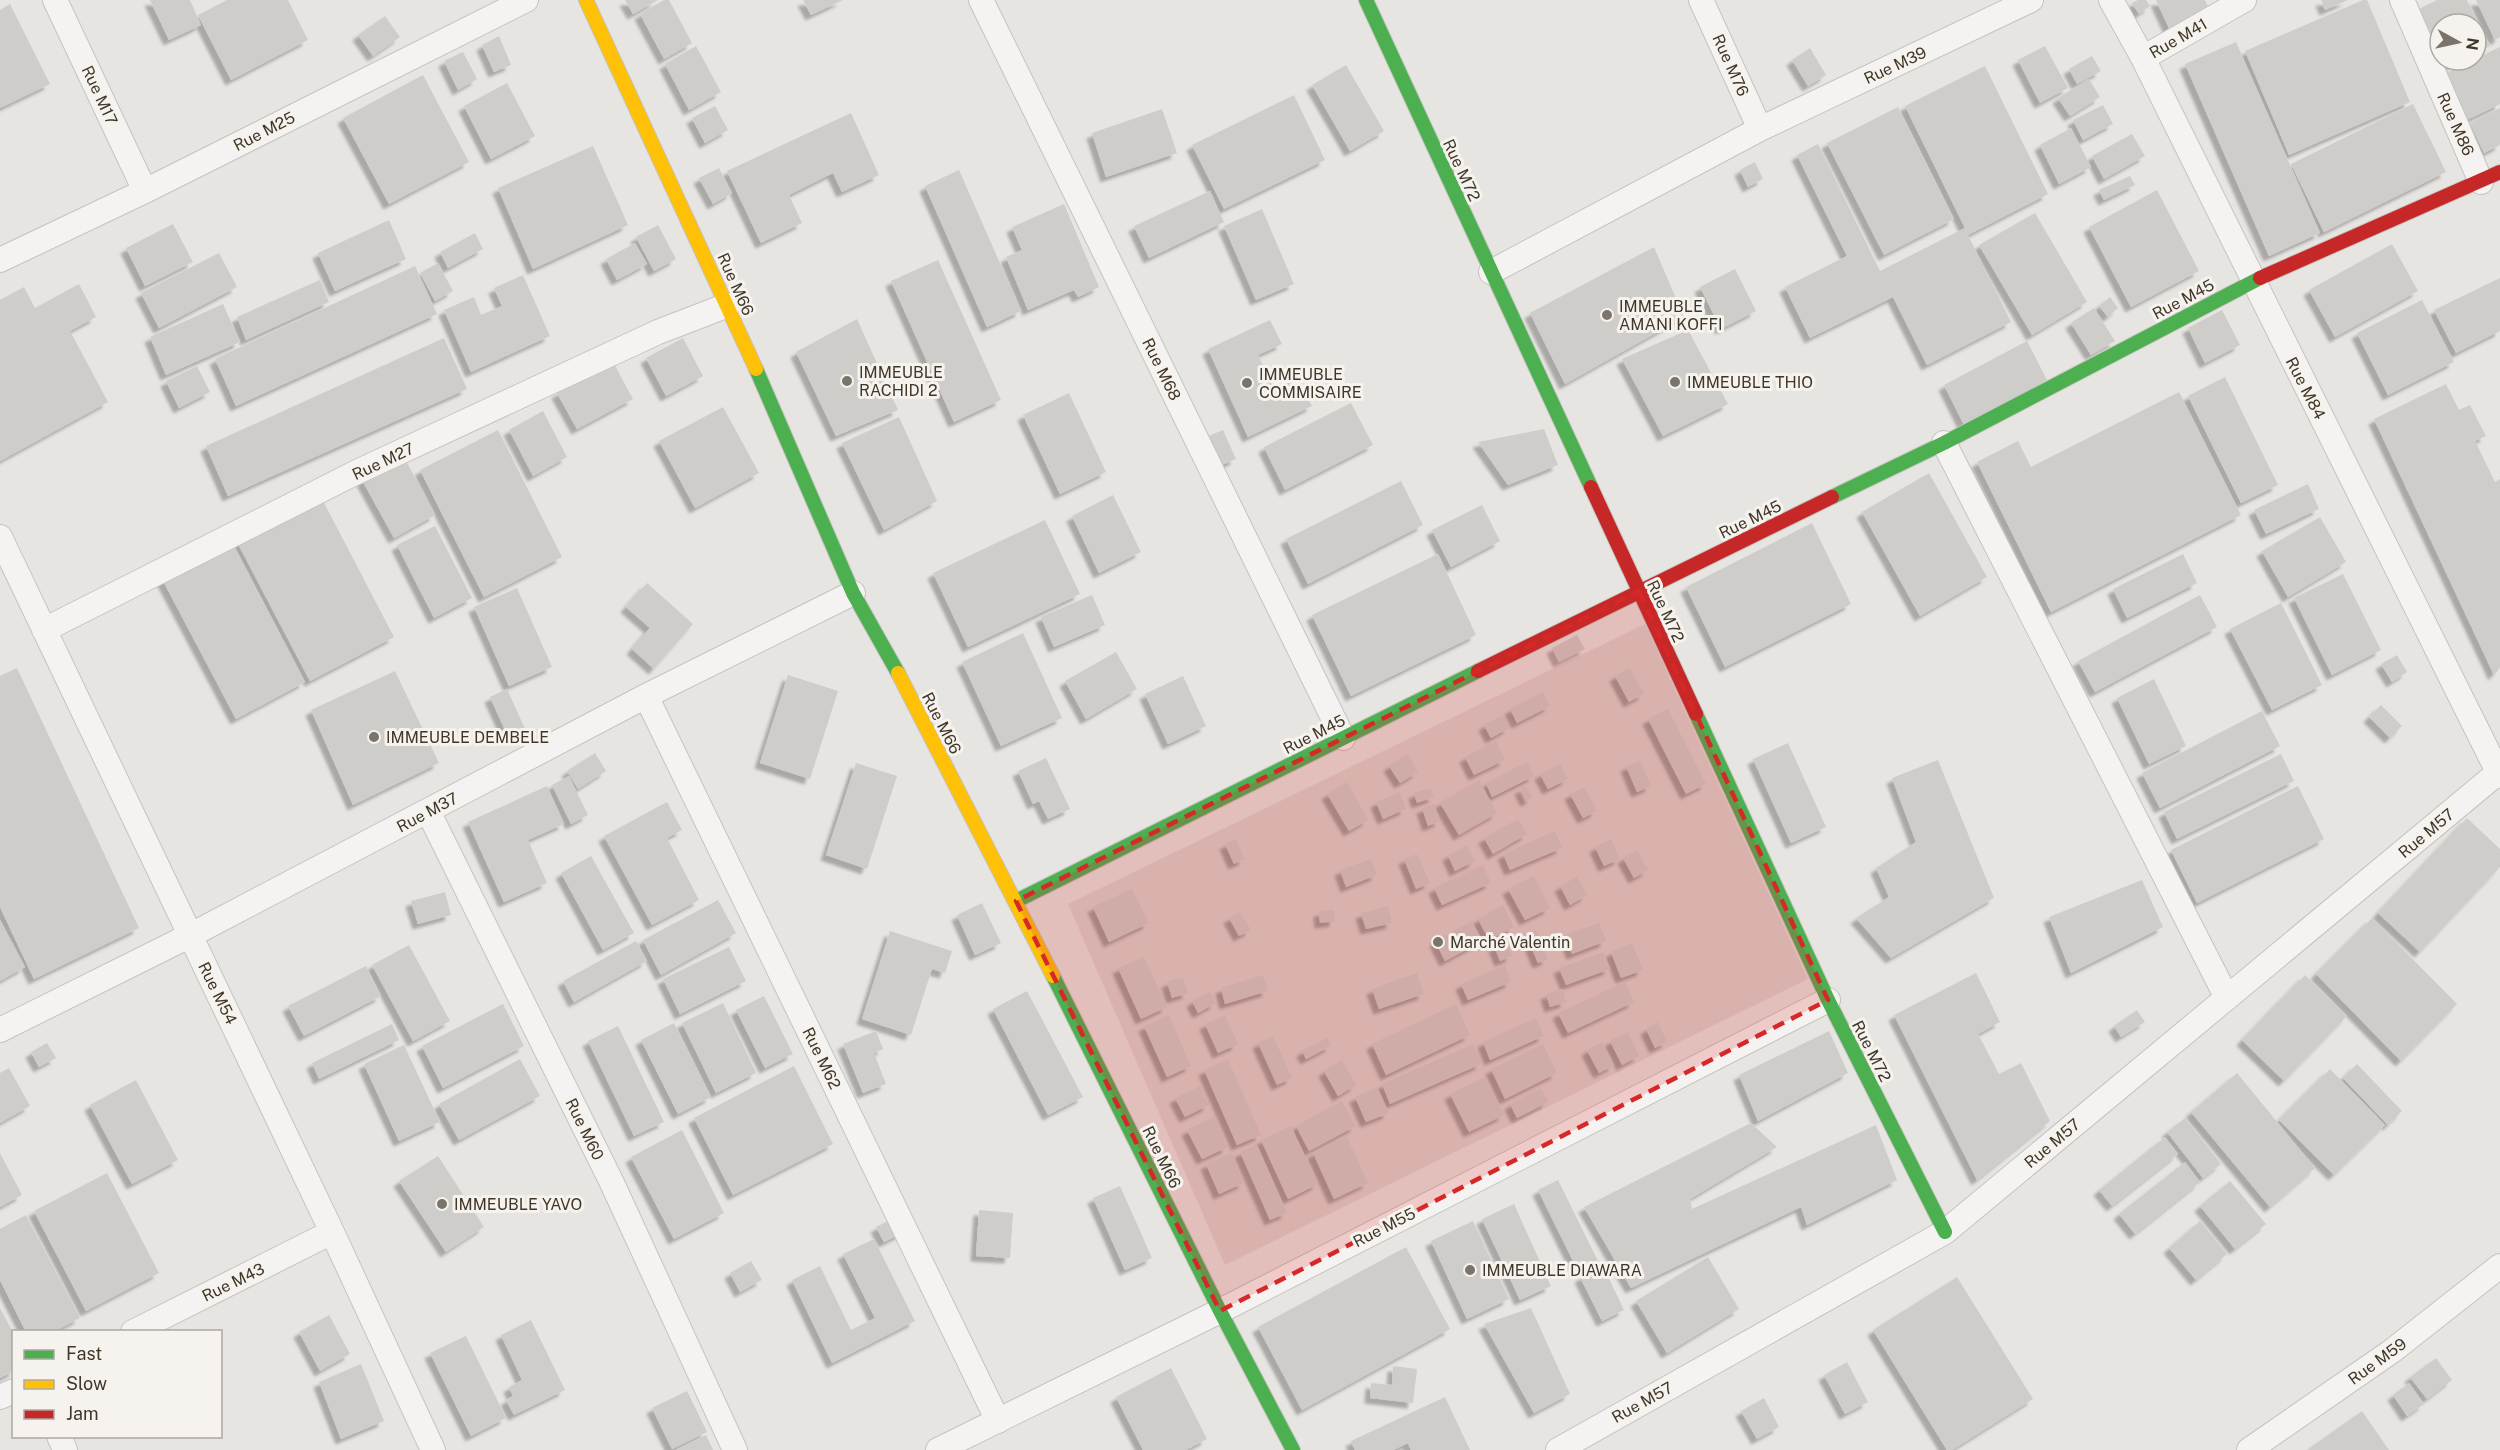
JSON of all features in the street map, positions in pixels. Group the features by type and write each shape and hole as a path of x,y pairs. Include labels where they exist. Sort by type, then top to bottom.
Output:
{"street":[{"name":"Rue M17","path":"55,0 145,191"},
{"name":"Rue M25","path":"0,260 145,191 526,0"},
{"name":"Rue M66","path":"586,0 728,305 854,593 1016,901 1220,1311 1293,1450"},
{"name":"Rue M68","path":"981,0 1343,738"},
{"name":"Rue M72","path":"1366,0 1828,1000 1945,1232"},
{"name":"Rue M76","path":"1701,0 1760,129"},
{"name":"Rue M39","path":"1491,272 1760,129 2031,0"},
{"name":"Rue M84","path":"2111,0 2143,58 2500,773"},
{"name":"Rue M41","path":"2143,58 2244,0"},
{"name":"Rue M86","path":"2402,0 2491,177"},
{"name":"Rue M45","path":"1016,901 1639,591 1944,443 2253,281 2491,177"},
{"name":"Rue M27","path":"44,630 357,472 658,332 728,305"},
{"path":"1944,443 2227,998"},
{"name":"Rue M54","path":"0,537 332,1232 433,1450"},
{"name":"Rue M37","path":"0,1029 190,935 646,696 854,593"},
{"name":"Rue M62","path":"646,696 998,1421"},
{"name":"Rue M57","path":"1558,1450 1945,1232 2500,773"},
{"name":"Rue M60","path":"428,811 612,1183 735,1450"},
{"name":"Rue M55","path":"938,1450 1220,1311 1828,1000"},
{"name":"Rue M43","path":"137,1330 332,1232"},
{"name":"Rue M59","path":"2249,1450 2392,1352 2500,1266"}],"highlighted area":[{"path":"1639,591 1828,1000 1220,1311 1016,901"}],"shaded area":[{"name":"Marché Valentin","path":"1645,624 1808,979 1225,1265 1068,904"}],"building":[{"path":"150,0 190,0 201,25 169,40"},
{"path":"227,0 288,0 308,40 231,80 198,15"},
{"path":"625,0 658,0 633,14"},
{"path":"664,0 669,0 692,43 664,59 640,14"},
{"path":"803,0 843,0 811,15"},
{"path":"2146,0 2150,6 2139,14 2132,3"},
{"path":"2156,0 2205,0 2213,18 2173,37"},
{"path":"2321,0 2348,0 2325,10"},
{"path":"2367,0 2410,102 2289,155 2245,51"},
{"path":"2437,0 2467,0 2473,12 2428,12 2428,42 2413,12"},
{"path":"2476,0 2500,0 2500,37 2495,40 2488,25 2488,12 2482,12"},
{"path":"10,4 50,84 0,108 0,10"},
{"path":"385,16 400,37 373,56 358,35"},
{"path":"499,36 511,65 494,72 482,45"},
{"path":"2236,42 2320,233 2269,256 2185,64"},
{"path":"696,46 721,92 689,110 665,64"},
{"path":"2045,46 2068,88 2040,103 2018,60"},
{"path":"2500,47 2500,104 2467,120 2444,74 2448,72 2488,72 2488,53"},
{"path":"1810,48 1826,75 1808,86 1792,60"},
{"path":"463,52 477,79 458,90 444,61"},
{"path":"2092,56 2101,71 2077,84 2069,69"},
{"path":"1346,65 1384,131 1350,151 1312,85"},
{"path":"1985,66 2048,194 1968,235 2011,322 1927,365 1893,297 1810,338 1785,287 1847,256 1797,155 1818,144 1880,271 1965,228 1905,106"},
{"path":"423,75 469,162 389,204 343,118"},
{"path":"2089,79 2100,97 2070,116 2058,98"},
{"path":"507,83 535,136 491,159 464,106"},
{"path":"1294,95 1325,160 1224,209 1192,145"},
{"path":"2413,104 2446,172 2324,232 2291,164"},
{"path":"2103,105 2113,124 2083,140 2073,120"},
{"path":"715,106 728,130 705,143 692,118"},
{"path":"1898,107 1954,219 1884,255 1827,143"},
{"path":"2500,108 2500,145 2484,153 2470,123"},
{"path":"1162,109 1177,153 1106,177 1092,133"},
{"path":"851,113 879,175 842,192 833,173 789,195 802,223 761,243 727,171"},
{"path":"2071,128 2091,167 2059,184 2040,145"},
{"path":"2132,134 2145,156 2104,179 2092,156"},
{"path":"593,146 628,225 533,269 498,188"},
{"path":"1755,162 1763,179 1748,187 1740,170"},
{"path":"719,168 732,193 713,204 699,178"},
{"path":"959,170 1021,311 987,327 925,186"},
{"path":"2130,176 2135,185 2104,200 2099,190"},
{"path":"2157,190 2199,271 2131,307 2089,227"},
{"path":"1210,191 1224,222 1149,258 1134,226"},
{"path":"1064,204 1099,287 1078,297 1074,290 1028,310 1006,257 1022,250 1012,227"},
{"path":"1262,209 1294,284 1256,300 1224,226"},
{"path":"2035,213 2087,302 2032,335 1979,245"},
{"path":"389,220 406,259 335,291 318,253"},
{"path":"173,224 193,262 145,286 126,248"},
{"path":"658,225 676,259 654,271 636,237"},
{"path":"475,233 483,249 448,268 440,252"},
{"path":"635,243 647,264 617,280 606,259"},
{"path":"2392,244 2418,291 2335,337 2309,290"},
{"name":"IMMEUBLE AMANI KOFFI","path":"1654,247 1684,317 1565,384 1530,313"},
{"path":"219,253 237,287 159,328 141,293"},
{"path":"938,260 1001,400 954,422 891,281"},
{"path":"438,263 453,291 435,301 420,273"},
{"path":"415,266 437,314 236,406 215,359"},
{"path":"1735,269 1756,311 1721,329 1700,287"},
{"path":"523,275 550,336 471,372 444,310 474,297 481,315 502,306 494,288"},
{"path":"2500,278 2500,331 2456,353 2434,310"},
{"path":"320,280 329,302 246,340 237,317"},
{"path":"79,284 96,317 70,331 108,402 0,461 0,300 24,287 35,308"},
{"path":"2110,297 2118,308 2108,317 2099,306"},
{"path":"2422,300 2454,362 2388,395 2357,333"},
{"path":"223,304 240,342 166,375 150,337"},
{"path":"2094,308 2115,341 2091,355 2071,323"},
{"path":"2222,310 2240,345 2205,363 2188,328"},
{"name":"IMMEUBLE RACHIDI 2","path":"857,319 898,410 836,436 796,352"},
{"name":"IMMEUBLE COMMISAIRE","path":"1270,320 1282,344 1258,355 1274,389 1298,378 1312,406 1248,437 1208,349"},
{"name":"IMMEUBLE THIO","path":"1688,330 1728,404 1663,436 1622,359"},
{"path":"444,338 467,389 228,496 206,446"},
{"path":"683,338 703,376 666,396 646,358"},
{"path":"2027,341 2047,380 1964,425 1944,385"},
{"path":"613,362 633,399 577,429 557,393"},
{"path":"197,366 210,392 179,408 166,381"},
{"path":"2225,377 2278,485 2241,503 2188,396"},
{"path":"2446,384 2459,410 2470,405 2486,436 2475,441 2495,482 2500,479 2500,668 2494,675 2374,419"},
{"path":"2179,392 2241,515 2051,612 1977,462 2018,441 2031,467"},
{"path":"1069,393 1106,472 1060,494 1023,415"},
{"path":"1351,403 1373,445 1285,490 1264,447"},
{"path":"723,407 759,473 695,508 659,441"},
{"path":"543,411 567,457 533,476 509,430"},
{"path":"899,417 937,501 884,530 842,443"},
{"path":"1544,429 1558,465 1508,485 1478,442"},
{"path":"498,430 562,557 484,597 420,470"},
{"path":"1223,430 1236,459 1217,467 1204,438"},
{"path":"404,457 435,515 394,538 362,480"},
{"path":"1929,473 1987,577 1920,616 1862,512"},
{"path":"1401,481 1423,525 1308,584 1286,539"},
{"path":"2308,484 2319,509 2266,534 2254,510"},
{"path":"320,495 394,637 310,681 236,540"},
{"path":"1113,495 1141,552 1099,573 1072,516"},
{"path":"1482,505 1500,541 1451,567 1432,530"},
{"path":"2320,517 2346,562 2288,597 2262,551"},
{"path":"1045,520 1080,594 968,647 933,573"},
{"path":"1812,523 1851,604 1725,667 1686,587"},
{"path":"435,526 472,598 434,618 397,545"},
{"path":"231,540 305,682 236,719 161,577"},
{"path":"1438,554 1476,635 1351,696 1312,615"},
{"path":"2183,554 2197,583 2127,618 2113,589"},
{"path":"2343,574 2381,650 2332,675 2294,598"},
{"path":"647,583 693,624 654,669 632,649 650,628 626,607"},
{"path":"517,588 552,667 509,686 474,607"},
{"path":"1092,595 1105,625 1054,647 1041,617"},
{"path":"2200,595 2217,627 2095,692 2078,661"},
{"path":"2281,603 2322,685 2272,710 2230,629"},
{"path":"1023,633 1062,718 1001,746 962,662"},
{"path":"1577,635 1585,649 1559,662 1552,648"},
{"path":"1116,652 1137,689 1086,719 1065,681"},
{"path":"2397,655 2407,672 2392,682 2381,664"},
{"path":"17,668 139,928 34,979 0,907 0,676"},
{"path":"1630,668 1644,694 1629,702 1615,676"},
{"name":"IMMEUBLE DEMBELE","path":"395,671 439,763 353,805 311,710"},
{"path":"788,675 838,691 810,779 760,763"},
{"path":"1183,676 1206,726 1168,744 1145,694"},
{"path":"2154,679 2186,746 2149,764 2117,698"},
{"path":"507,689 526,731 509,739 490,697"},
{"path":"1543,692 1550,706 1517,723 1510,709"},
{"path":"2381,705 2402,726 2390,738 2369,717"},
{"path":"1668,709 1706,784 1686,794 1648,719"},
{"path":"2262,711 2280,746 2160,808 2142,773"},
{"path":"1503,715 1509,728 1491,738 1484,725"},
{"path":"1496,741 1505,760 1474,775 1465,757"},
{"path":"1788,743 1826,827 1791,843 1753,759"},
{"path":"595,753 606,771 578,789 567,771"},
{"path":"1408,754 1418,772 1400,783 1389,766"},
{"path":"2281,754 2294,781 2177,839 2164,812"},
{"path":"1046,758 1070,809 1048,819 1039,801 1033,804 1018,771"},
{"path":"1938,760 1994,898 1891,958 1856,918 1889,897 1876,868 1916,842 1892,778"},
{"path":"1640,761 1651,786 1637,792 1626,766"},
{"path":"1527,762 1534,776 1492,797 1486,783"},
{"path":"856,763 897,776 867,869 826,855"},
{"path":"1560,764 1568,779 1548,789 1540,774"},
{"path":"569,776 588,815 571,824 552,785"},
{"path":"1479,780 1497,813 1459,835 1440,803"},
{"path":"1347,782 1368,820 1349,831 1327,794"},
{"path":"547,786 564,824 528,840 547,883 504,902 468,822"},
{"path":"1526,786 1532,798 1526,801 1520,789"},
{"path":"2298,786 2324,839 2197,903 2171,850"},
{"path":"1584,787 1597,811 1583,818 1570,794"},
{"path":"1431,788 1434,797 1417,803 1414,793"},
{"path":"1400,792 1406,809 1383,819 1376,802"},
{"path":"667,802 682,830 667,838 699,900 652,925 604,836"},
{"path":"1434,804 1440,821 1428,826 1422,808"},
{"path":"2467,818 2500,849 2500,867 2420,952 2378,913"},
{"path":"1518,819 1527,834 1493,854 1484,838"},
{"path":"1555,831 1562,848 1510,870 1503,854"},
{"path":"1236,839 1245,859 1234,864 1225,844"},
{"path":"1611,839 1620,859 1604,866 1595,847"},
{"path":"1467,846 1475,861 1455,871 1448,855"},
{"path":"1637,850 1648,870 1634,878 1623,858"},
{"path":"1417,854 1430,883 1416,889 1404,859"},
{"path":"591,856 634,933 603,950 561,873"},
{"path":"1371,859 1377,875 1346,887 1340,870"},
{"path":"1483,865 1491,883 1442,905 1434,888"},
{"path":"1534,876 1550,908 1525,920 1508,889"},
{"path":"1577,877 1587,895 1570,905 1560,886"},
{"path":"2142,880 2163,927 2071,973 2049,917"},
{"path":"1132,889 1149,923 1109,942 1093,907"},
{"path":"445,892 451,915 418,924 411,901"},
{"path":"718,900 736,933 661,975 643,940"},
{"path":"982,903 1001,943 975,955 957,915"},
{"path":"1503,905 1514,927 1489,940 1478,919"},
{"path":"1388,906 1392,923 1366,929 1361,913"},
{"path":"1334,910 1335,921 1320,923 1319,911"},
{"path":"1240,912 1251,930 1239,936 1229,918"},
{"path":"2372,918 2457,1004 2401,1061 2316,974"},
{"path":"0,920 25,967 0,981"},
{"path":"1472,921 1482,941 1445,961 1435,941"},
{"path":"1599,923 1606,941 1572,954 1565,935"},
{"path":"1536,930 1548,959 1538,963 1526,934"},
{"path":"890,931 952,951 945,973 932,969 911,1035 862,1019"},
{"path":"636,941 647,961 574,1002 563,981"},
{"path":"1505,941 1512,956 1500,961 1494,946"},
{"path":"1632,943 1643,970 1621,978 1611,952"},
{"path":"409,945 450,1021 413,1041 372,965"},
{"path":"729,947 746,981 680,1014 663,979"},
{"path":"1603,952 1610,969 1566,985 1559,968"},
{"path":"1144,957 1167,1007 1141,1019 1118,968"},
{"path":"1505,965 1511,982 1468,1000 1461,984"},
{"path":"366,966 381,996 304,1036 288,1006"},
{"path":"1417,973 1424,994 1379,1009 1372,989"},
{"path":"1976,973 2000,1022 1978,1034 1999,1074 2021,1063 2050,1121 1977,1180 1894,1015"},
{"path":"1263,975 1268,991 1225,1004 1221,988"},
{"path":"2305,975 2347,1016 2284,1081 2242,1040"},
{"path":"1183,977 1188,993 1172,998 1167,982"},
{"path":"1625,982 1634,1002 1568,1033 1558,1013"},
{"path":"1563,989 1566,1002 1550,1007 1546,994"},
{"path":"1027,991 1083,1097 1048,1115 993,1009"},
{"path":"1210,992 1216,1003 1198,1013 1192,1001"},
{"path":"764,996 793,1054 765,1068 736,1010"},
{"path":"723,1003 756,1073 716,1093 682,1023"},
{"path":"503,1004 524,1046 443,1088 422,1046"},
{"path":"1456,1004 1470,1035 1386,1075 1372,1044"},
{"path":"2137,1010 2145,1022 2121,1037 2114,1026"},
{"path":"1169,1015 1191,1066 1167,1077 1144,1026"},
{"path":"1225,1015 1238,1044 1218,1053 1205,1024"},
{"path":"1536,1018 1544,1036 1490,1060 1483,1042"},
{"path":"1658,1022 1667,1042 1655,1048 1646,1029"},
{"path":"674,1023 711,1097 678,1114 641,1040"},
{"path":"392,1024 399,1040 319,1079 312,1063"},
{"path":"618,1026 664,1122 634,1136 588,1041"},
{"path":"876,1031 883,1049 874,1053 886,1084 863,1093 843,1044"},
{"path":"1829,1031 1848,1073 1758,1121 1739,1075"},
{"path":"1628,1032 1639,1056 1622,1065 1610,1041"},
{"path":"1273,1036 1292,1078 1277,1085 1258,1043"},
{"path":"1327,1038 1331,1046 1306,1059 1302,1051"},
{"path":"1602,1042 1614,1065 1599,1073 1587,1050"},
{"path":"47,1043 56,1058 39,1067 31,1052"},
{"path":"1473,1044 1481,1064 1390,1104 1382,1084"},
{"path":"1543,1044 1557,1073 1505,1099 1491,1069"},
{"path":"404,1045 440,1122 399,1141 364,1064"},
{"path":"520,1059 540,1096 459,1140 439,1104"},
{"path":"1228,1059 1261,1135 1237,1145 1204,1070"},
{"path":"1342,1060 1356,1085 1338,1096 1324,1071"},
{"path":"2357,1064 2402,1111 2388,1125 2343,1078"},
{"path":"794,1066 833,1144 733,1195 694,1118"},
{"path":"9,1068 30,1106 0,1123 0,1073"},
{"path":"2330,1069 2385,1125 2334,1175 2279,1120"},
{"path":"2237,1073 2315,1168 2270,1207 2191,1112"},
{"path":"1485,1077 1504,1115 1469,1132 1450,1094"},
{"path":"136,1080 178,1160 132,1184 90,1105"},
{"path":"1200,1086 1209,1105 1185,1117 1175,1098"},
{"path":"1377,1087 1389,1113 1366,1122 1355,1097"},
{"path":"1541,1088 1548,1102 1517,1118 1510,1104"},
{"path":"1342,1101 1356,1126 1309,1151 1296,1126"},
{"path":"1214,1117 1228,1147 1202,1159 1187,1130"},
{"path":"2185,1118 2221,1164 2203,1178 2167,1132"},
{"path":"1751,1123 1777,1147 1690,1199 1692,1209 1876,1125 1897,1180 1807,1225 1801,1207 1631,1288 1584,1207"},
{"path":"1291,1126 1318,1184 1288,1199 1261,1140"},
{"path":"682,1130 724,1213 674,1239 631,1157"},
{"path":"1347,1137 1368,1183 1334,1199 1313,1153"},
{"path":"2165,1137 2178,1154 2112,1206 2099,1190"},
{"path":"1257,1145 1287,1213 1270,1220 1240,1152"},
{"path":"0,1153 22,1195 0,1207"},
{"path":"1232,1153 1244,1183 1219,1194 1206,1164"},
{"name":"IMMEUBLE YAVO","path":"438,1156 484,1227 446,1252 399,1181"},
{"path":"2185,1162 2200,1182 2135,1234 2119,1214"},
{"path":"107,1173 159,1273 86,1311 34,1211"},
{"path":"1558,1180 1598,1261 1578,1271 1538,1190"},
{"path":"2230,1181 2266,1224 2235,1249 2200,1206"},
{"path":"1120,1186 1152,1258 1125,1270 1093,1198"},
{"path":"1514,1204 1551,1286 1520,1300 1482,1219"},
{"path":"979,1210 1013,1213 1010,1258 976,1256"},
{"path":"26,1215 80,1318 57,1330 25,1330 0,1280 0,1229"},
{"path":"894,1218 902,1233 884,1242 876,1227"},
{"name":"IMMEUBLE DIAWARA","path":"1473,1221 1509,1299 1467,1319 1431,1241"},
{"path":"2200,1221 2227,1254 2196,1280 2169,1248"},
{"path":"874,1239 915,1321 832,1363 792,1280 820,1266 851,1330 875,1318 843,1254"},
{"path":"1406,1247 1450,1329 1302,1410 1258,1327"},
{"path":"1708,1257 1739,1309 1667,1353 1636,1301"},
{"path":"751,1261 762,1280 740,1292 730,1273"},
{"path":"1603,1266 1624,1310 1602,1321 1580,1277"},
{"path":"1957,1277 2033,1399 1952,1450 1947,1450 1873,1330"},
{"path":"0,1308 12,1330 12,1372 0,1378"},
{"path":"1531,1308 1570,1394 1534,1413 1484,1324"},
{"path":"329,1315 350,1354 320,1371 299,1332"},
{"path":"531,1320 565,1390 514,1415 506,1400 513,1396 509,1387 522,1380 501,1335"},
{"path":"466,1336 506,1418 471,1436 430,1353"},
{"path":"2436,1358 2452,1380 2427,1399 2410,1377"},
{"path":"1847,1362 1868,1402 1845,1414 1824,1375"},
{"path":"361,1364 384,1421 341,1439 319,1382"},
{"path":"1393,1366 1417,1369 1413,1403 1370,1398 1371,1383 1392,1385"},
{"path":"1171,1368 1207,1439 1186,1450 1143,1450 1116,1397"},
{"path":"2409,1383 2424,1404 2407,1416 2393,1395"},
{"path":"687,1391 707,1432 672,1449 652,1408"},
{"path":"1445,1397 1470,1450 1411,1450 1408,1443 1393,1450 1355,1450 1351,1441"},
{"path":"1764,1398 1779,1427 1757,1439 1741,1411"},
{"path":"2362,1411 2389,1450 2307,1450"},
{"path":"706,1435 713,1450 677,1450"}],"traffic: fast":[{"path":"1366,0 1591,487"},
{"path":"1832,497 1944,443 2260,278"},
{"path":"756,369 853,593 898,673"},
{"path":"1016,901 1478,671"},
{"path":"1696,714 1828,1000 1945,1232"},
{"path":"1053,976 1220,1311 1293,1450"}],"traffic: slow":[{"path":"586,0 756,369"},
{"path":"898,673 1053,976"}],"traffic: jam":[{"path":"2260,278 2500,172"},
{"path":"1591,487 1696,714"},
{"path":"1478,671 1832,497"}],"place":[{"name":"IMMEUBLE AMANI KOFFI","path":"1607,315"},
{"name":"IMMEUBLE RACHIDI 2","path":"847,381"},
{"name":"IMMEUBLE THIO","path":"1675,382"},
{"name":"IMMEUBLE COMMISAIRE","path":"1247,383"},
{"name":"IMMEUBLE DEMBELE","path":"374,737"},
{"name":"Marché Valentin","path":"1438,942"},
{"name":"IMMEUBLE YAVO","path":"442,1204"},
{"name":"IMMEUBLE DIAWARA","path":"1470,1270"}]}
